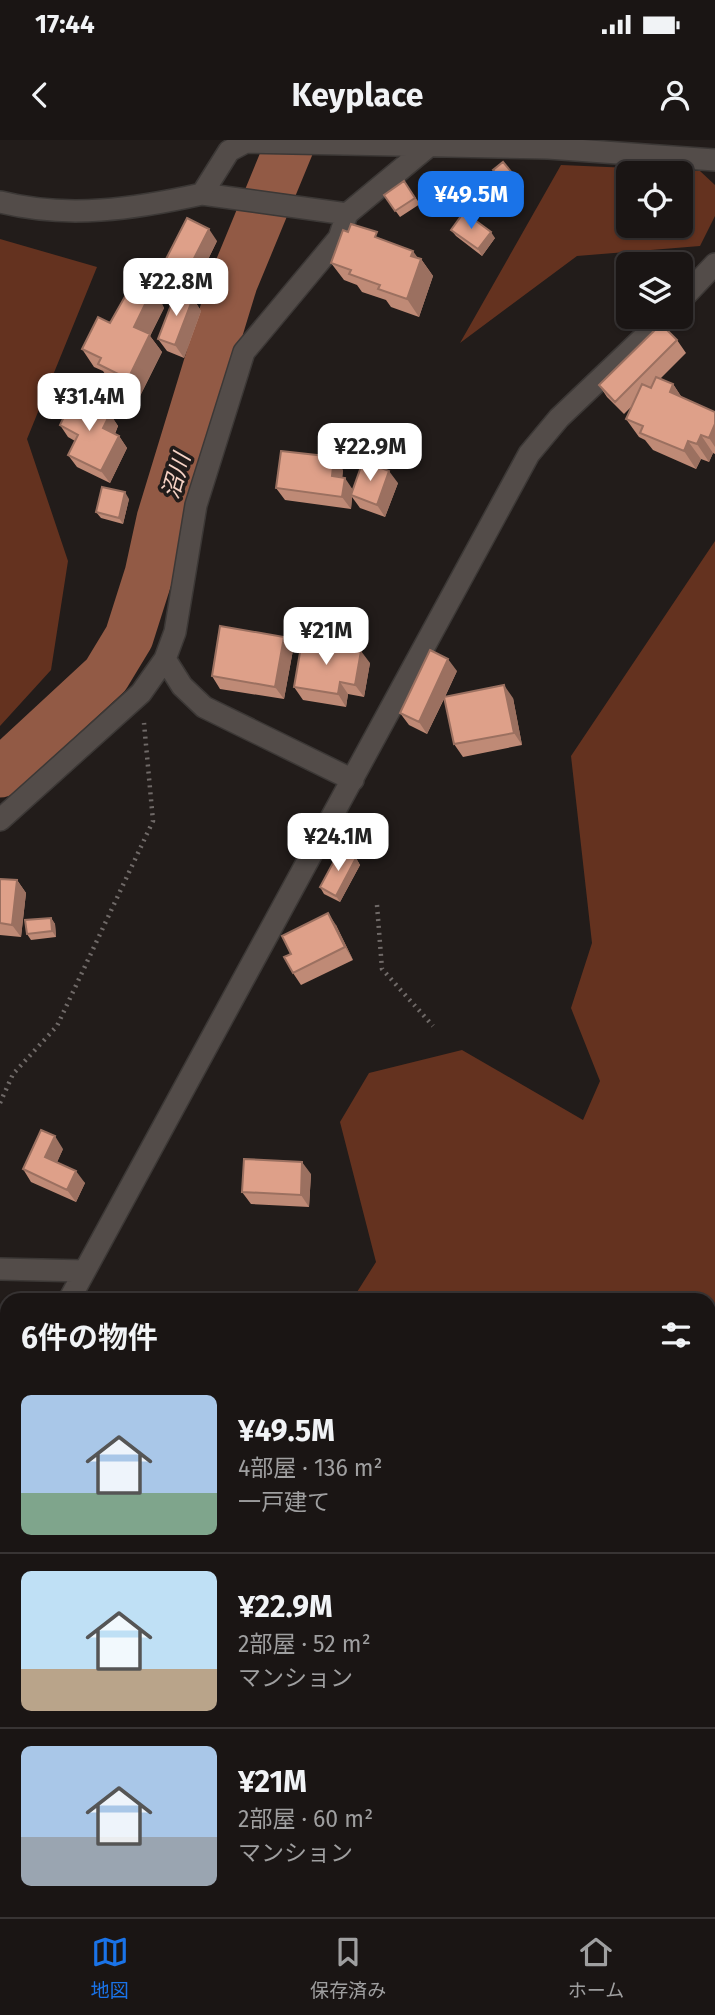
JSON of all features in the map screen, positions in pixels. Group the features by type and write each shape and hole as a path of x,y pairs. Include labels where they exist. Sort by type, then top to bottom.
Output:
{"street":[{"path":"202,194 229,151 246,142 429,146 549,144 715,160"},
{"path":"0,820 141,692 166,659 174,632 195,505 212,444 244,352 338,238 347,214 429,146"},
{"path":"0,202 71,212 137,208 202,194 347,214"},
{"path":"693,287 715,264"},
{"path":"73,1293 529,454 559,418 652,329"},
{"path":"166,659 182,686 204,707 354,780"},
{"path":"0,1269 84,1271"}],"path":[{"path":"0,1103 13,1074 57,1026 153,821 141,692"},
{"path":"377,905 382,969 433,1026"}],"shaded area":[{"path":"561,165 616,167 616,238 693,238 693,171 700,171 715,185 715,216 700,246 577,256 460,343"},
{"path":"0,239 97,267 27,439 68,561 51,670 0,726"},
{"path":"715,541 715,1293 356,1293 376,1262 340,1122 369,1073 462,1050 583,1120 600,1081 571,1008 592,943 571,756"}],"building":[{"path":"503,162 519,181 509,189 493,170"},
{"path":"404,181 415,198 395,211 384,195"},
{"path":"464,212 491,232 478,249 451,230"},
{"path":"187,218 209,229 186,274 164,263"},
{"path":"351,224 377,232 375,237 413,251 411,256 421,259 407,299 378,289 380,285 349,274 351,270 331,263 343,230 348,232"},
{"path":"140,270 154,278 149,289 152,290 134,327 150,334 128,379 98,364 101,358 82,349 98,317 110,323"},
{"path":"176,292 193,298 175,345 158,339"},
{"path":"656,329 666,329 677,340 615,402 599,385"},
{"path":"656,377 673,384 670,392 715,412 715,424 709,438 701,435 697,444 688,441 684,451 640,433 643,426 626,419 642,384 651,388"},
{"path":"74,396 110,414 103,428 119,436 101,471 68,455 78,435 60,425"},
{"path":"281,451 334,457 332,476 345,478 342,497 276,488"},
{"path":"363,461 389,471 377,505 351,495"},
{"path":"102,487 125,492 119,518 96,512"},
{"path":"220,626 284,637 275,687 212,676"},
{"path":"302,641 361,651 355,685 340,682 338,694 294,687"},
{"path":"430,650 448,659 419,722 400,713"},
{"path":"504,685 514,733 454,744 444,697"},
{"path":"340,850 356,858 336,896 320,887"},
{"path":"0,879 17,880 12,925 0,923"},
{"path":"328,913 345,947 293,973 284,957 291,954 282,936"},
{"path":"51,918 52,931 27,934 25,920"},
{"path":"41,1130 55,1136 45,1157 76,1171 67,1190 23,1169"},
{"path":"244,1159 302,1162 301,1195 242,1192"}],"waterway":[{"name":"沼川","path":"0,773 106,675 129,637 149,574 161,519 233,283 292,140"}]}
